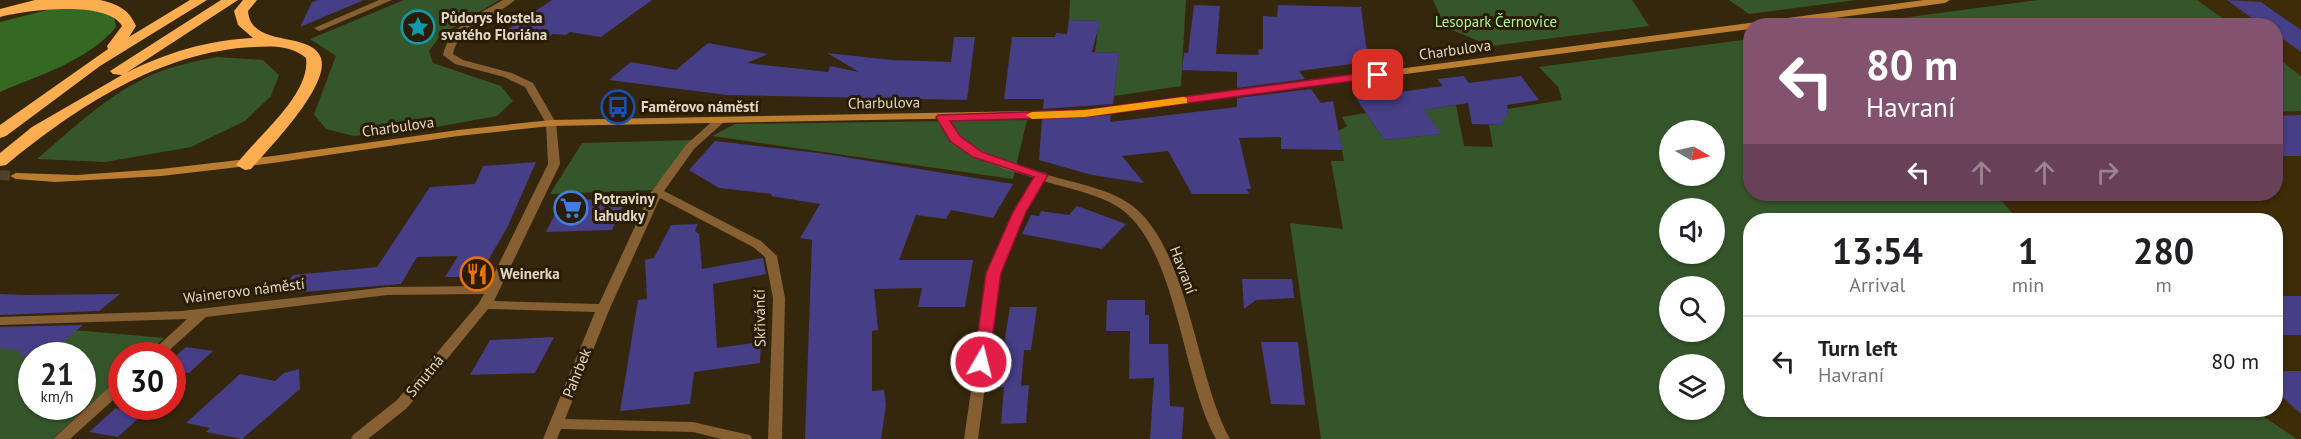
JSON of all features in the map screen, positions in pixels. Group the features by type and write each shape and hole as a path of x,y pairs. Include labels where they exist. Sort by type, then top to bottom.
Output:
{"highway":[{"path":"0,133 95,63 200,0"},
{"path":"0,161 29,136 122,68 231,0"},
{"path":"250,0 241,10 242,20 252,31 270,42"},
{"path":"0,13 59,1 102,3 114,7 126,15 129,26 126,33 95,63"},
{"path":"29,136 99,93 165,59 219,46 270,42 295,46 309,52 315,63 315,70 288,116 245,165"}],"street":[{"path":"319,27 387,0"},
{"path":"510,0 458,32 448,46 448,55 459,62 508,75 529,85 551,123 554,164 485,305 603,308 657,192 690,147 721,119"},
{"name":"Charbulova","path":"1811,18 1945,0"},
{"name":"Charbulova","path":"16,176 127,176 245,165 504,127 551,123 1085,114 1743,27"},
{"name":"Havraní","path":"942,117 955,139 977,154 1092,191 1128,207 1148,231 1170,273 1210,412 1223,439"},
{"path":"971,439 994,273 1020,212 1042,175"},
{"name":"Skřivánčí","path":"657,192 757,244 771,256 779,298 775,439"},
{"name":"Wainerovo náměstí","path":"0,321 54,321 202,313 387,291 492,290"},
{"name":"Smutná","path":"358,439 402,404 485,305"},
{"name":"Pahrbek","path":"550,439 603,308"},
{"path":"170,342 202,313"},
{"path":"60,439 108,396"},
{"path":"556,424 693,427 745,439"}],"shaded area":[{"path":"2197,0 2301,0 2301,76 2283,62 2283,18 2222,18"},
{"path":"2301,111 2301,439 2297,439 2264,417 2283,417 2283,213 2013,213 2001,201 2283,201 2283,112"}],"green space":[{"path":"404,0 499,0 441,35 429,51 433,63 501,86 513,101 497,116 425,129 354,136 326,129 314,114 336,56 310,39"},
{"path":"1070,0 1186,0 1181,86 1114,96 1119,53 1095,52 1099,21 1069,20"},
{"name":"Lesopark Černovice","path":"1433,0 1632,0 1649,26 1491,46 1445,27"},
{"path":"1729,0 1856,0 1749,14"},
{"path":"2038,0 2197,0 2222,18 1902,18"},
{"path":"63,6 113,13 116,27 105,39 77,58 0,92 0,22"},
{"path":"1743,40 1743,201 2001,201 2013,213 1743,213 1743,417 2264,417 2297,439 1321,439 1290,223 1343,229 1331,161 1344,161 1338,131 1347,126 1342,117 1366,113 1384,140 1440,134 1424,110 1456,105 1464,146 1493,147 1489,125 1503,125 1501,118 1508,118 1507,109 1562,100 1558,87 1539,67"},
{"path":"217,57 263,60 279,75 271,96 245,121 191,147 105,162 37,159 87,116 128,87 170,68"},
{"path":"2283,62 2301,76 2301,111 2283,112"},
{"path":"1027,120 1013,179 712,136 735,124"},
{"path":"693,140 652,190 550,194 582,143"},
{"path":"0,328 86,331 164,338 160,342 108,342 108,389 96,399 96,342 18,342 18,420 73,420 52,439 0,439"}],"building":[{"path":"364,0 300,27 312,2"},
{"path":"552,0 652,0 601,37 570,32 566,35 553,34 547,38 504,32"},
{"path":"2227,0 2261,2 2301,30 2301,52 2283,39 2283,18 2252,18"},
{"path":"1194,5 1220,6 1216,54 1259,55 1258,50 1263,49 1263,16 1277,17 1278,5 1361,7 1366,46 1374,61 1299,71 1305,79 1237,88 1237,72 1182,70 1184,53 1188,53"},
{"path":"1069,20 1100,21 1092,52 1119,53 1113,104 1043,109 1044,99 1004,99 1012,37 1055,37 1056,33 1067,34"},
{"path":"954,37 975,37 967,100 727,95 609,80 631,62 676,70 708,43 768,54 747,63 828,72 830,66 859,72 827,53 892,60 951,62"},
{"path":"1464,76 1469,83 1521,76 1539,100 1507,105 1508,118 1502,118 1503,125 1472,124 1468,103 1424,110 1441,134 1384,140 1356,98 1443,86 1437,79"},
{"path":"1311,89 1321,103 1333,101 1342,150 1281,149 1281,137 1239,138 1251,189 1247,189 1249,194 1192,194 1168,151 1122,156 1144,183 1092,175 1039,160 1042,119 1111,115 1110,122 1237,107 1237,98"},
{"path":"2301,115 2301,156 2283,156 2283,116"},
{"path":"715,141 819,153 1013,184 993,218 951,210 946,219 916,215 899,260 973,260 965,307 918,307 922,288 874,289 878,330 872,331 872,391 884,390 886,405 881,439 805,439 812,240 800,238 820,204 771,196 772,194 719,188 689,170"},
{"path":"536,162 508,226 486,264 481,264 466,277 445,277 458,256 417,257 401,284 279,294 293,275 377,267 430,187 475,184 483,166"},
{"path":"626,199 612,230 546,232 562,200"},
{"path":"1077,206 1126,224 1102,249 1022,234 1031,215 1039,216 1041,211 1069,215"},
{"path":"698,224 695,231 699,234 702,269 763,258 766,274 713,284 717,348 761,342 760,363 694,372 690,404 620,411 638,300 647,299 645,260 654,258 671,225"},
{"path":"1242,279 1292,279 1294,298 1256,300 1244,309"},
{"path":"0,294 120,294 99,311 0,315"},
{"path":"2283,296 2301,296 2301,335 2283,335"},
{"path":"1107,300 1145,300 1145,315 1149,315 1149,344 1168,344 1170,406 1184,407 1182,439 1150,439 1154,378 1129,379 1130,331 1106,331"},
{"path":"1010,307 1037,307 1031,350 1024,350 1021,386 1029,385 1026,423 1001,424 1004,387 997,387"},
{"path":"83,325 63,342 18,342 18,350 0,348 0,327"},
{"path":"554,337 535,373 470,375 490,340"},
{"path":"1261,342 1298,342 1305,405 1271,404"},
{"path":"186,347 213,351 189,373 186,372"},
{"path":"299,369 300,389 242,439 206,432 210,428 186,423 240,374 275,381 284,373"},
{"path":"2283,371 2301,371 2301,414 2283,397"},
{"path":"108,415 108,420 136,420 118,437 89,432"}],"tunnel":[{"path":"0,175 16,176"}],"slow traffic":[{"path":"1032,115 1085,114 1183,101"}],"place":[{"name":"Půdorys kostela svatého Floriána","path":"418,27"},
{"name":"Faměrovo náměstí","path":"618,107"},
{"name":"Potraviny lahudky","path":"571,208"},
{"name":"Weinerka","path":"477,274"}],"route":[{"path":"981,362 994,273 1020,212 1042,175 977,154 955,139 942,117 1085,114 1378,75"}]}
